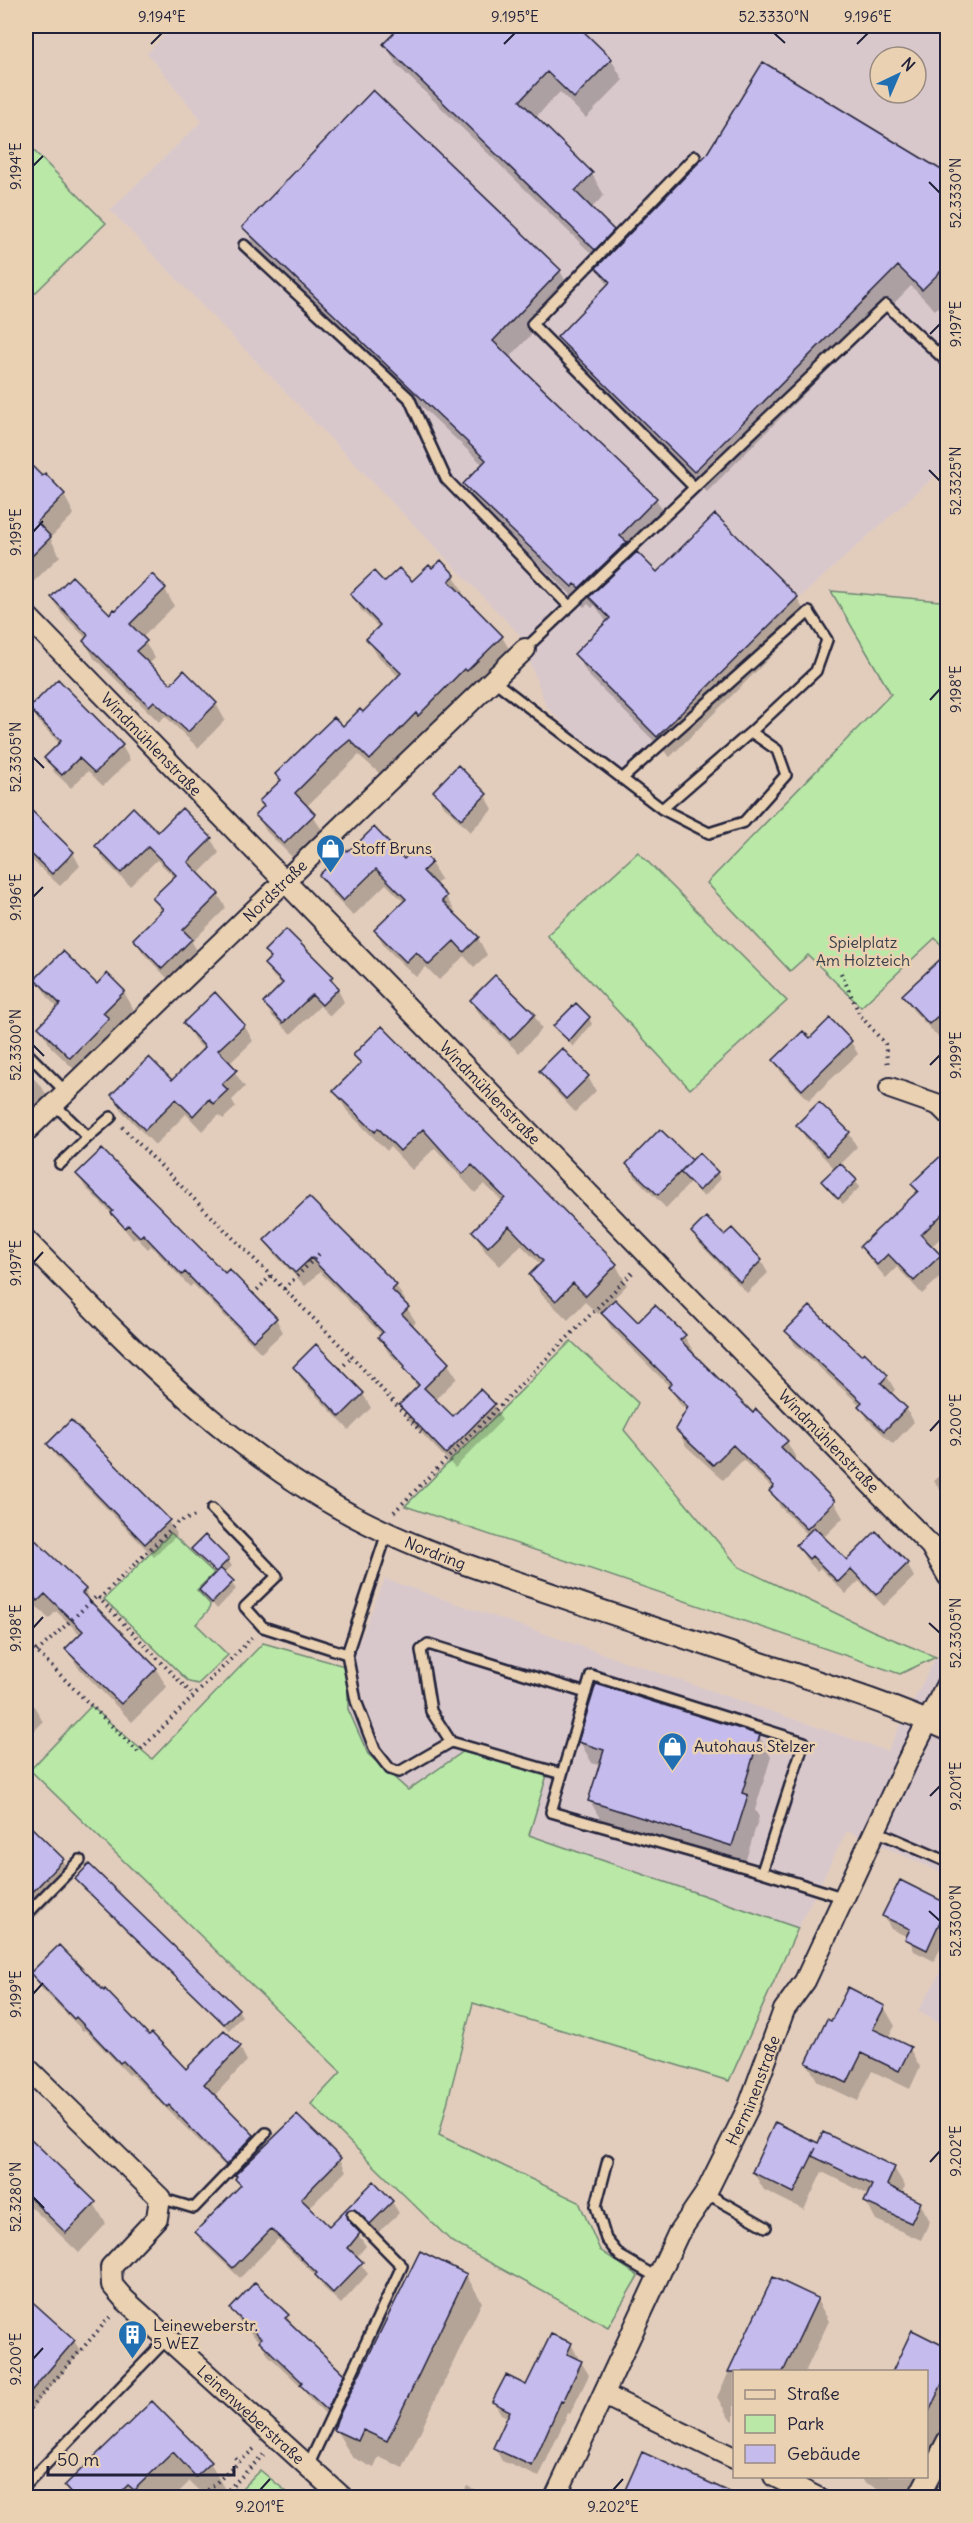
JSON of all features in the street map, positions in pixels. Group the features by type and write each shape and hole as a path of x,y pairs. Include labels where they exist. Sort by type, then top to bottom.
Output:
{"street":[{"name":"Windmühlenstraße","path":"26,615 931,1546 948,1576"},
{"name":"Nordstraße","path":"26,1131 525,649"},
{"path":"890,1088 939,1106 948,1114"},
{"name":"Nordring","path":"26,1240 140,1358 215,1424 262,1460 314,1494 383,1531 440,1556 870,1699 948,1730"},
{"name":"Herminenstraße","path":"555,2498 678,2234 706,2193 749,2106 784,2010 804,1981 948,1682"},
{"path":"26,2067 160,2198"},
{"name":"Leinenweberstraße","path":"160,2198 157,2218 111,2267 112,2285 124,2300 340,2497"},
{"path":"604,2395 733,2457"},
{"path":"918,2498 948,2440"},
{"path":"778,2478 818,2498"}],"lane":[{"path":"694,487 532,324 695,156"},
{"path":"244,245 409,398 446,479 569,606"},
{"path":"525,649 886,305 948,363"},
{"path":"622,779 809,612 827,640 816,671 751,732 662,809"},
{"path":"493,680 662,809 709,833 744,822 786,776 777,750 751,732"},
{"path":"26,1052 88,1137"},
{"path":"60,1164 111,1117"},
{"path":"212,1509 277,1576 245,1608 263,1627 347,1654"},
{"path":"383,1531 347,1654 356,1701 375,1750 390,1769 399,1772 451,1743"},
{"path":"562,1774 451,1743 431,1711 421,1650 428,1644 586,1693"},
{"path":"762,1872 804,1742 591,1675 551,1812 845,1898"},
{"path":"876,1831 948,1862"},
{"path":"26,1915 80,1860"},
{"path":"160,2198 194,2208 267,2133"},
{"path":"608,2160 596,2206 606,2239 620,2256 658,2278"},
{"path":"706,2193 766,2227"},
{"path":"308,2466 402,2266 352,2215"},
{"path":"26,2485 167,2339"}],"path":[{"path":"842,973 860,1015 885,1044 890,1088"},
{"path":"111,1117 352,1357 422,1432"},
{"path":"284,1289 320,1253 318,1251"},
{"path":"383,1531 650,1256"},
{"path":"253,1294 272,1276"},
{"path":"340,1369 352,1357"},
{"path":"99,1599 178,1522 212,1509"},
{"path":"37,1652 97,1596 194,1696"},
{"path":"26,1641 138,1752 263,1627"},
{"path":"26,2413 124,2300"},
{"path":"199,2498 239,2462 275,2436"},
{"path":"219,2498 275,2436"},
{"path":"235,2457 239,2462"},
{"path":"144,2496 160,2498"}],"shaded area":[{"path":"173,26 947,26 947,465 806,592 620,774 599,761 546,706 520,635 110,210 202,121 147,53"},
{"path":"385,1579 887,1751 936,1657 947,1648 947,1875 847,1831 798,1928 528,1835 547,1775 464,1751 408,1791 368,1754 348,1709 348,1667"},
{"path":"947,1961 947,2028 918,2011"}],"green space":[{"path":"26,143 106,223 31,297 26,291"},
{"name":"Spielplatz Am Holzteich","path":"831,591 940,601 947,594 947,951 935,938 861,1007 808,955 790,971 707,883 891,694"},
{"path":"638,852 787,1001 690,1089 547,935"},
{"path":"571,1341 638,1403 624,1430 739,1567 873,1631 936,1657 900,1674 405,1506"},
{"path":"171,1533 214,1573 197,1590 210,1604 209,1610 196,1624 228,1655 198,1684 189,1682 104,1599"},
{"path":"263,1643 348,1667 348,1709 368,1754 408,1790 464,1751 547,1775 529,1835 798,1928 729,2081 473,2003 439,2135 579,2202 600,2250 638,2276 608,2327 452,2242 311,2104 341,2072 30,1770 91,1706 152,1759"},
{"path":"260,2470 293,2497 233,2497"}],"building":[{"path":"401,26 578,26 612,59 574,98 547,72 520,101 593,173 575,191 614,230 595,250 383,44"},
{"path":"763,62 948,174 948,264 922,290 898,266 694,472 557,337 610,282 596,268 706,155"},
{"path":"373,90 561,270 493,341 657,498 620,536 627,542 579,588 575,584 572,587 463,484 486,460 242,227"},
{"path":"26,460 42,476 45,473 65,494 37,522 51,537 26,562"},
{"path":"715,514 798,597 657,737 574,654 610,618 589,597 637,552 657,572"},
{"path":"441,560 455,575 449,581 503,636 467,671 464,669 418,716 416,713 370,760 350,740 338,750 295,793 315,814 284,844 255,815 264,806 259,801 281,780 275,774 334,717 343,726 360,709 363,712 401,673 366,639 380,625 350,594 374,571 384,582 399,568 412,581 429,565 432,568"},
{"path":"152,574 166,588 130,624 147,641 136,651 171,684 184,670 217,703 188,732 154,701 149,706 115,673 83,641 88,635 51,597 72,576 110,614"},
{"path":"58,679 123,745 95,773 79,758 62,775 44,758 61,741 29,708"},
{"path":"458,765 487,794 461,819 433,791"},
{"path":"26,805 74,852 52,874 26,849"},
{"path":"133,807 158,832 182,808 212,838 188,862 219,894 183,930 192,939 162,969 133,939 163,909 152,898 176,875 148,847 121,873 95,846"},
{"path":"374,827 404,859 417,846 432,862 423,871 447,896 442,901 479,937 464,952 454,941 429,965 416,952 406,962 374,930 406,899 376,869 343,901 319,875"},
{"path":"286,929 333,976 330,979 339,988 322,1005 312,995 283,1023 263,1003 283,983 264,964 271,957 264,951"},
{"path":"63,951 97,984 107,973 125,991 103,1013 109,1018 70,1058 38,1027 60,1004 35,979"},
{"path":"948,952 948,1007 929,1024 902,995"},
{"path":"495,975 535,1014 510,1040 470,1000"},
{"path":"215,992 245,1025 218,1050 237,1070 222,1084 228,1090 213,1104 209,1099 193,1116 176,1099 145,1130 111,1095 149,1057 172,1080 205,1047 183,1023"},
{"path":"576,1003 590,1017 569,1041 553,1026"},
{"path":"830,1018 852,1041 802,1090 773,1060 803,1031 810,1038"},
{"path":"382,1026 617,1264 586,1296 573,1283 556,1301 529,1275 543,1261 509,1226 488,1247 472,1231 505,1198 472,1165 463,1174 423,1129 400,1151 378,1128 375,1132 333,1091 361,1063 353,1055"},
{"path":"562,1048 589,1076 566,1099 539,1071"},
{"path":"819,1102 850,1132 827,1156 796,1125"},
{"path":"660,1129 692,1160 658,1195 626,1164"},
{"path":"102,1149 225,1273 229,1269 277,1318 253,1341 185,1272 182,1275 143,1234 140,1237 128,1225 125,1228 111,1213 113,1211 76,1174"},
{"path":"948,1149 948,1209 921,1235 941,1255 914,1281 888,1254 877,1265 860,1246 918,1191 911,1184"},
{"path":"699,1153 718,1172 699,1191 680,1172"},
{"path":"840,1163 857,1180 838,1199 821,1181"},
{"path":"309,1197 397,1285 392,1290 409,1307 402,1314 449,1363 424,1388 453,1416 480,1389 495,1404 446,1454 399,1405 419,1385 378,1337 383,1332 311,1258 295,1273 264,1240"},
{"path":"706,1217 724,1235 732,1228 762,1260 740,1282 691,1232"},
{"path":"615,1299 638,1322 655,1305 686,1335 680,1340 753,1413 756,1409 788,1441 781,1447 835,1501 807,1529 769,1491 774,1486 733,1445 713,1465 675,1429 688,1407 668,1387 672,1383 601,1313"},
{"path":"810,1306 861,1355 864,1352 888,1375 881,1383 907,1408 884,1431 858,1406 862,1402 785,1331"},
{"path":"316,1344 364,1393 340,1417 293,1367"},
{"path":"71,1420 170,1520 145,1544 47,1444"},
{"path":"814,1527 847,1560 876,1531 908,1563 876,1595 851,1569 838,1582 812,1556 809,1559 796,1545"},
{"path":"26,1531 86,1589 82,1593 157,1668 121,1704 65,1649 83,1631 45,1594 38,1601 26,1589"},
{"path":"205,1535 229,1559 216,1572 191,1549"},
{"path":"220,1568 234,1581 212,1603 199,1590"},
{"name":"Autohaus Stelzer","path":"596,1684 760,1735 742,1793 748,1795 732,1846 588,1801 604,1750 578,1742"},
{"path":"26,1822 64,1859 26,1899"},
{"path":"89,1864 239,2009 224,2024 75,1879"},
{"path":"900,1880 948,1904 927,1950 905,1939 910,1929 882,1916"},
{"path":"59,1945 149,2035 152,2033 186,2069 224,2030 241,2046 204,2084 254,2135 226,2165 169,2105 167,2107 123,2061 120,2063 30,1973"},
{"path":"848,1987 885,2006 873,2029 911,2047 899,2071 862,2053 847,2083 806,2063 827,2019 831,2021"},
{"path":"297,2115 341,2158 301,2199 329,2226 374,2181 393,2201 370,2224 354,2209 347,2211 347,2219 360,2233 348,2248 363,2262 333,2293 315,2275 317,2273 271,2229 233,2268 195,2232 241,2185 235,2179 237,2176 235,2175"},
{"path":"775,2122 818,2143 823,2132 895,2167 887,2185 921,2202 911,2223 864,2202 872,2185 812,2156 794,2193 752,2172"},
{"path":"26,2134 96,2202 66,2233 26,2194"},
{"path":"420,2251 467,2274 387,2441 363,2430 358,2441 334,2430 337,2420"},
{"path":"773,2277 818,2298 784,2370 733,2370 733,2372 728,2372"},
{"path":"255,2282 289,2315 285,2318 344,2374 327,2410 300,2385 302,2382 259,2341 261,2338 230,2309"},
{"path":"26,2296 75,2340 26,2397"},
{"path":"912,2330 948,2348 948,2371 928,2414 928,2370 893,2370"},
{"path":"551,2334 572,2343 567,2354 582,2361 532,2466 493,2448 510,2411 492,2402 506,2375 526,2385"},
{"path":"152,2401 212,2462 196,2477 173,2452 134,2490 128,2485 115,2498 75,2498 64,2486"},
{"path":"642,2452 743,2498 641,2498 625,2490"}],"place":[{"name":"Stoff Bruns","path":"331,874"},
{"name":"Autohaus Stelzer","path":"673,1772"},
{"name":"Leineweberstr. 5 WEZ","path":"132,2360"}]}
